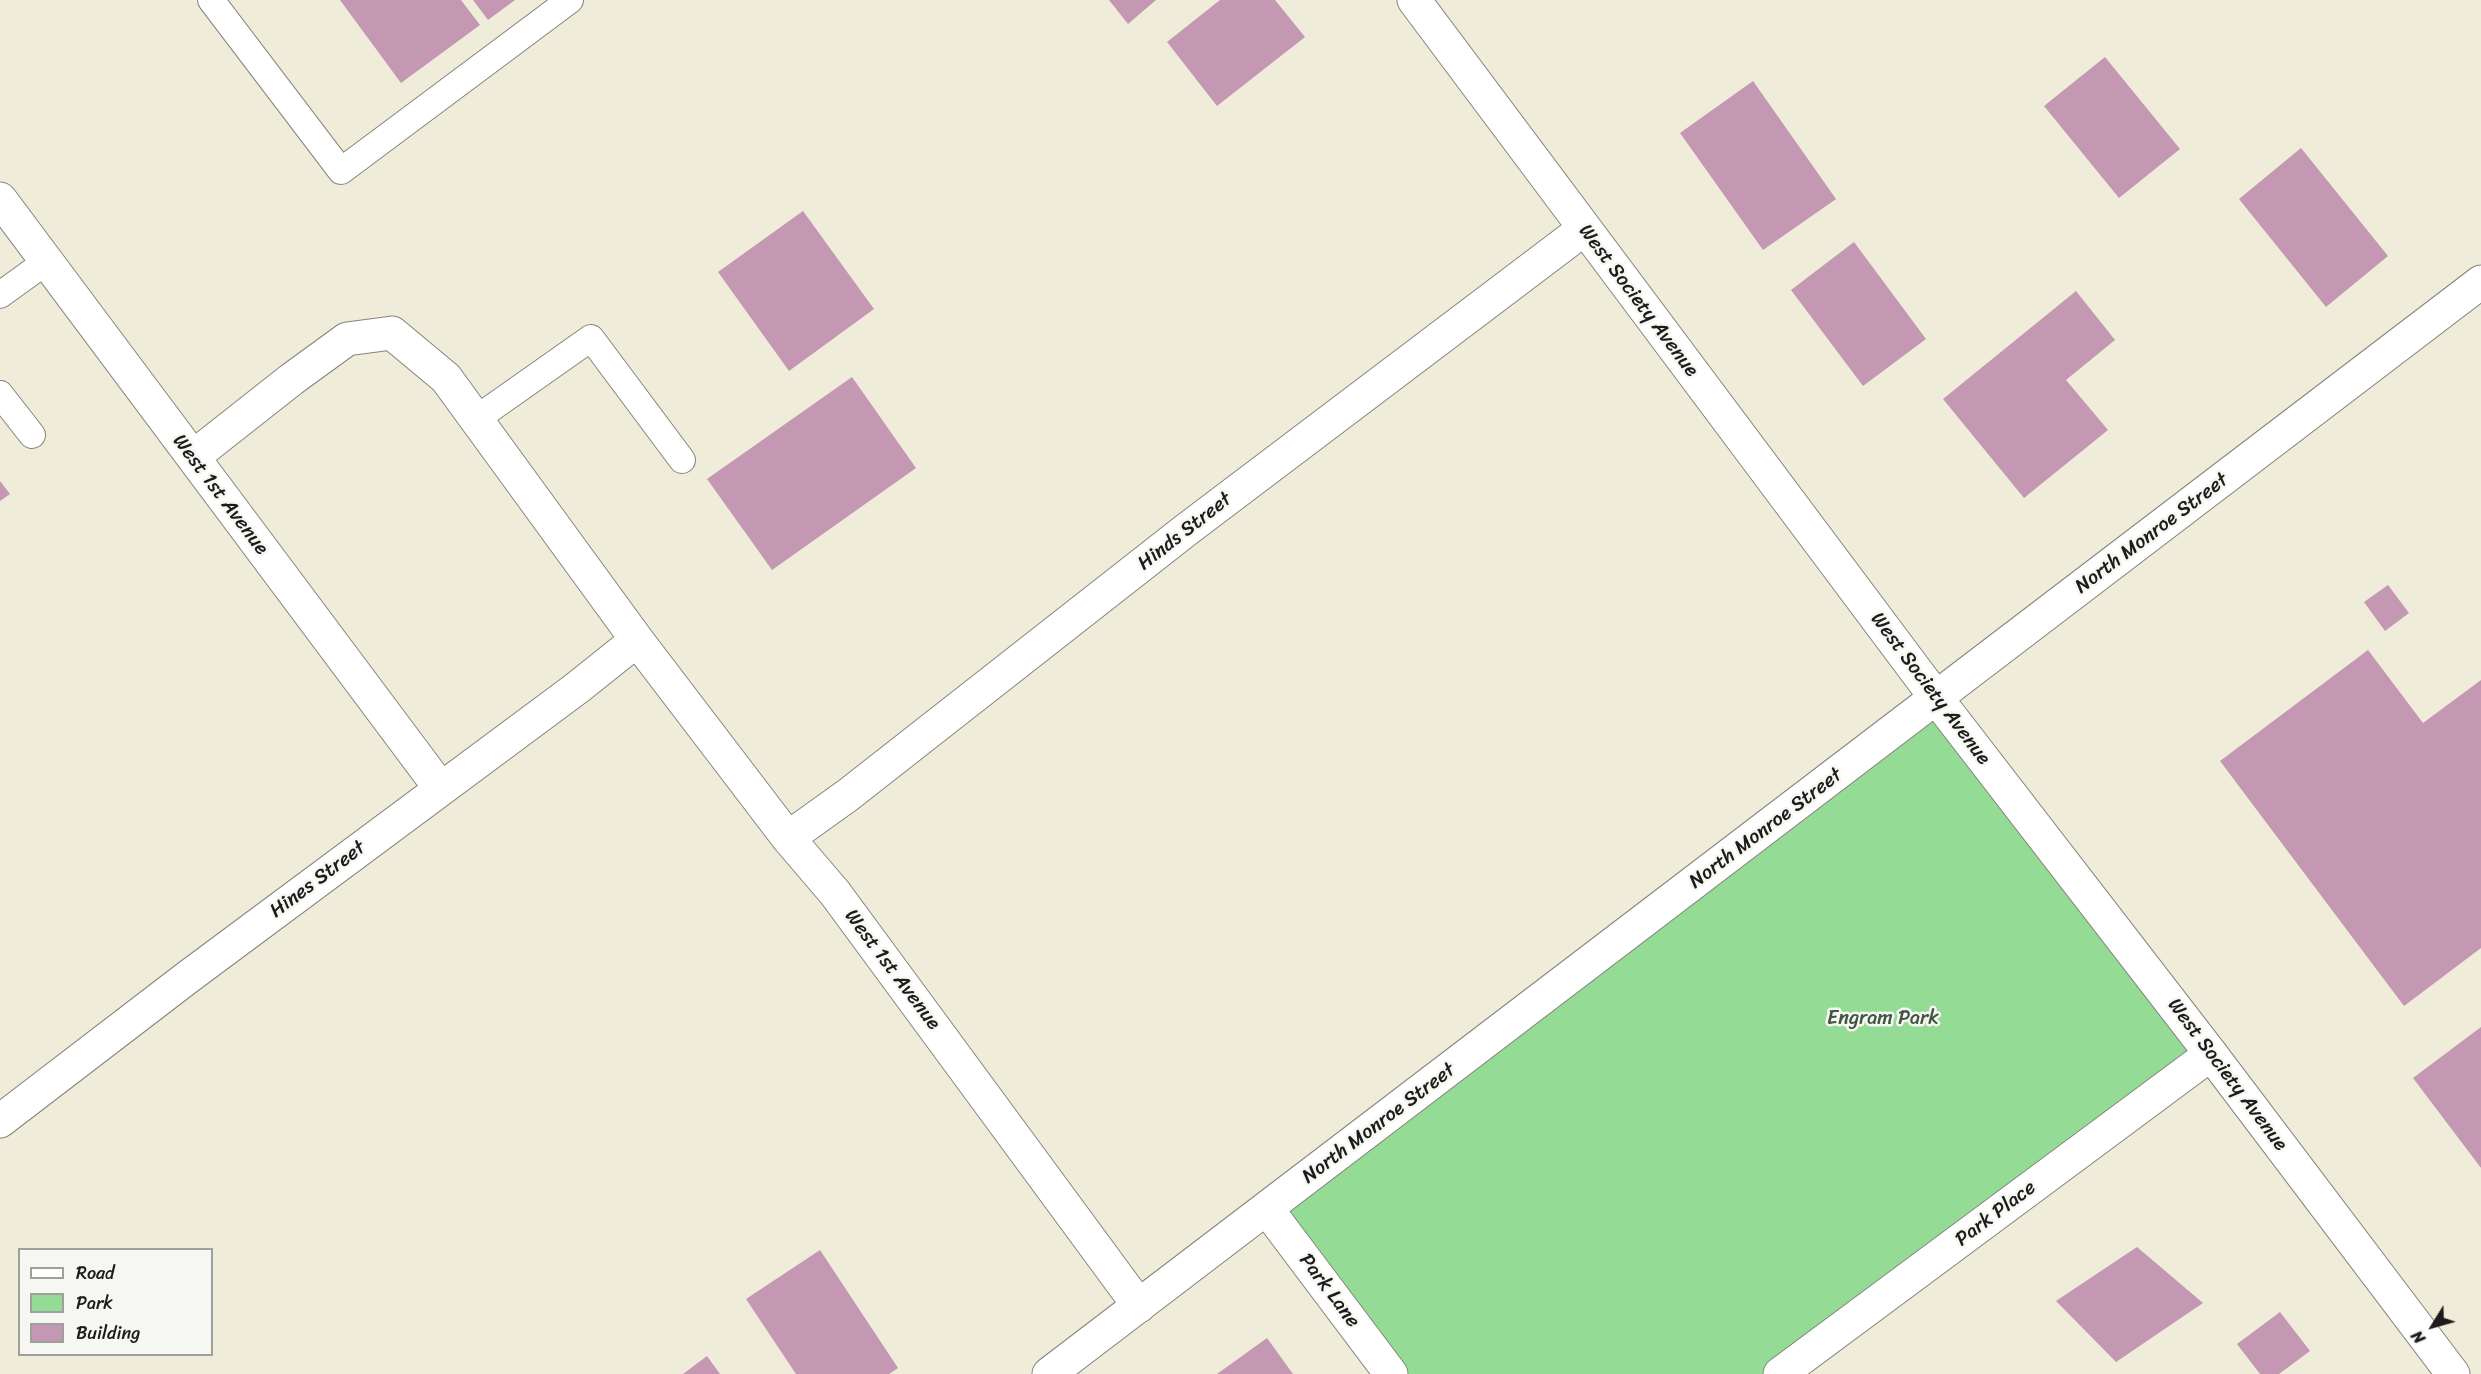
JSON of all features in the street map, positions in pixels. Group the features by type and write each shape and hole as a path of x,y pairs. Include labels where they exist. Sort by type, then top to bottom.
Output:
{"street":[{"name":"West Society Avenue","path":"1414,0 1937,699 2211,1054 2453,1374"},
{"name":"West 1st Avenue","path":"0,200 441,789"},
{"name":"Hinds Street","path":"788,838 848,795 1186,530 1584,229"},
{"name":"North Monroe Street","path":"1049,1374 2481,282"},
{"name":"West 1st Avenue","path":"193,457 347,339 392,333 446,378 637,640 788,838 835,893 1139,1306"},
{"name":"Hines Street","path":"0,1121 188,977 577,688 637,640"},
{"name":"Park Place","path":"1780,1374 2211,1054"},
{"name":"Park Lane","path":"1268,1209 1391,1374"}],"lane":[{"path":"211,0 341,171 570,0"},
{"path":"0,295 47,261"},
{"path":"476,419 591,338 682,460"},
{"path":"0,394 32,435"}],"green space":[{"name":"Engram Park","path":"1936,703 2207,1053 1773,1374 1398,1374 1273,1207"}],"building":[{"path":"340,0 461,0 480,25 401,83"},
{"path":"473,0 515,0 488,20"},
{"path":"1109,0 1156,0 1128,24"},
{"path":"1220,0 1275,0 1305,37 1217,106 1167,42"},
{"path":"2105,57 2180,149 2119,198 2044,106"},
{"path":"1753,81 1836,199 1763,250 1680,133"},
{"path":"2301,148 2388,256 2326,307 2239,199"},
{"path":"803,211 874,309 789,371 718,272"},
{"path":"1854,242 1926,339 1863,386 1791,290"},
{"path":"2076,291 2115,340 2066,380 2108,430 2024,498 1943,399"},
{"path":"852,377 916,468 772,570 707,479"},
{"path":"0,481 10,494 0,501"},
{"path":"2388,585 2409,613 2385,631 2364,602"},
{"path":"2368,650 2423,723 2481,680 2481,948 2404,1006 2220,761"},
{"path":"2481,1027 2481,1168 2413,1078"},
{"path":"2137,1247 2203,1303 2116,1362 2056,1301"},
{"path":"820,1250 898,1368 889,1374 796,1374 746,1299"},
{"path":"2280,1312 2310,1351 2279,1374 2260,1374 2237,1344"},
{"path":"1267,1338 1293,1374 1217,1374"},
{"path":"707,1356 720,1374 683,1374"}]}
